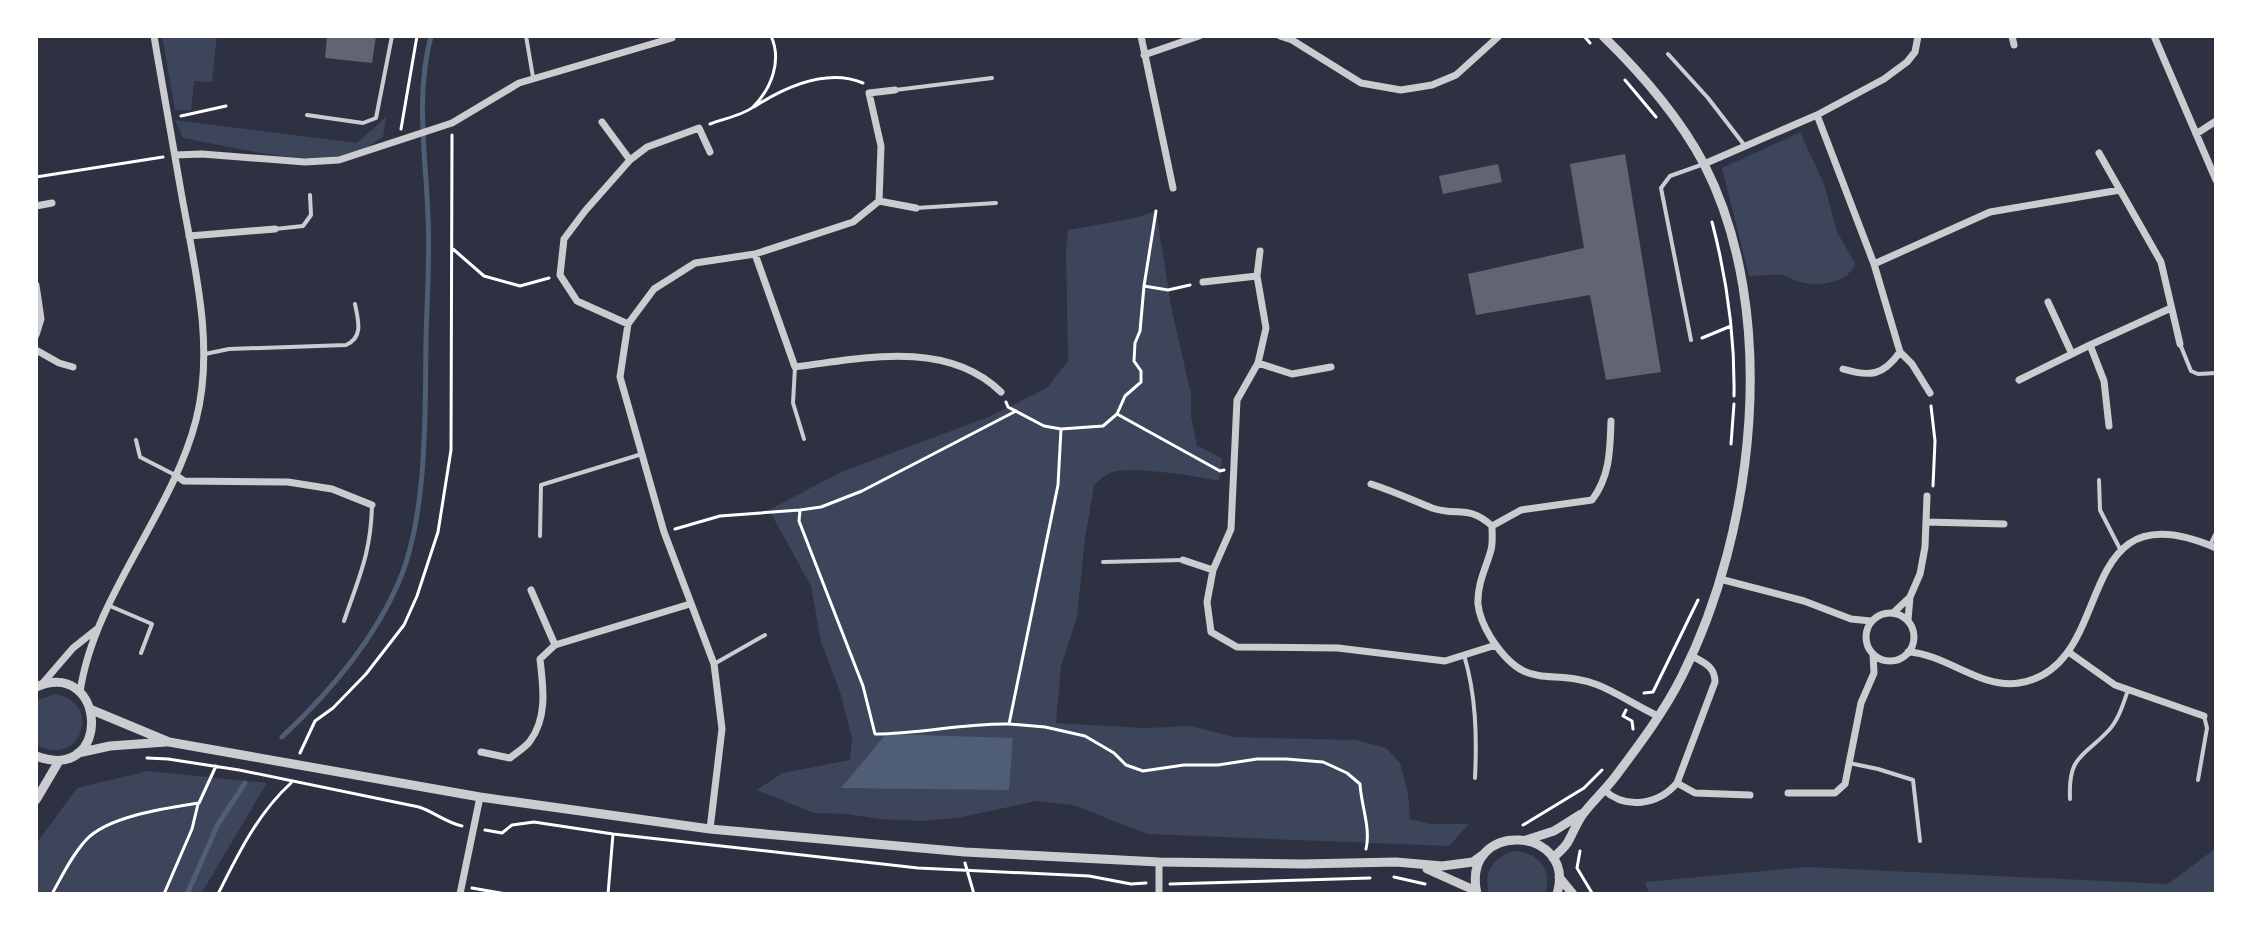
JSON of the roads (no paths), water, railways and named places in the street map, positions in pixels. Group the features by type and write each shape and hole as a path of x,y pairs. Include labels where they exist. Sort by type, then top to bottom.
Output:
{"street":[{"path":"80,692 84,668 98,628 175,475 196,419 205,354 189,236 154,36"},
{"path":"1141,36 1173,188"},
{"path":"1144,55 1199,36"},
{"path":"1280,36 1292,40 1361,83 1401,90 1432,85 1456,75 1499,36"},
{"path":"1553,858 1569,843 1584,813 1658,716 1692,656 1720,579 1738,502 1749,397 1745,305 1731,235 1704,164 1659,95 1603,36"},
{"path":"1704,164 1817,115 1884,79 1915,52 1918,36"},
{"path":"2012,36 2014,45"},
{"path":"2154,36 2216,180"},
{"path":"175,155 202,154 305,162 339,160 452,123 519,83 672,38"},
{"path":"710,829 722,729 714,664 664,532 620,377 628,324 654,289 695,263 755,254 853,222 879,201 881,146 869,93 895,90"},
{"path":"1817,115 1874,264 1900,352 1912,364 1930,393"},
{"path":"2196,134 2216,121"},
{"path":"602,122 630,160"},
{"path":"628,324 577,301 560,275 564,239 630,160 647,147 699,128 710,152"},
{"path":"2099,153 2161,262 2180,344"},
{"path":"1874,264 1990,212 2120,190"},
{"path":"879,201 916,208"},
{"path":"36,206 52,203"},
{"path":"189,236 275,229"},
{"path":"1260,251 1257,276 1266,328 1258,363 1237,400 1231,529 1213,570 1207,602 1211,632 1237,647 1338,648 1445,661 1496,645"},
{"path":"755,254 795,367 881,355 931,359 985,376 1001,392"},
{"path":"1203,282 1257,276"},
{"path":"36,285 41,319 36,335"},
{"path":"2048,302 2072,354"},
{"path":"2019,380 2171,308"},
{"path":"2090,345 2104,381 2109,426"},
{"path":"36,350 73,367"},
{"path":"1843,369 1864,375 1879,372 1891,365 1900,352"},
{"path":"1258,363 1292,374 1331,367"},
{"path":"1492,526 1521,510 1592,500 1602,486 1610,458 1611,421"},
{"path":"175,475 184,481 303,484 332,489 372,505"},
{"path":"1371,484 1406,495 1435,509 1479,514 1492,526 1492,548 1484,566 1478,606 1483,625 1505,658 1522,671 1547,679 1580,679 1601,686 1658,716"},
{"path":"1908,620 1910,597 1920,574 1927,496"},
{"path":"1926,522 2004,524"},
{"path":"1908,652 1925,653 1987,680 2019,683 2047,672 2070,653 2108,565 2120,549 2137,539 2167,533 2213,546"},
{"path":"1183,560 1213,570"},
{"path":"1720,579 1804,601 1851,619 1871,621 1885,613 1893,613 1908,620 1914,640 1925,653"},
{"path":"531,590 555,645"},
{"path":"1893,613 1910,597"},
{"path":"481,752 510,758 530,741 543,711 540,659 555,645 690,604"},
{"path":"1851,619 1866,633"},
{"path":"1871,621 1866,633 1868,648 1873,654 1889,661"},
{"path":"39,685 73,648 98,628"},
{"path":"1874,673 1889,661 1903,657 1914,640"},
{"path":"2070,653 2115,685 2204,716"},
{"path":"1788,793 1835,793 1845,784 1861,703 1874,673 1873,654"},
{"path":"1604,790 1625,804 1655,799 1669,792 1677,783 1715,682 1715,673 1708,665 1692,656"},
{"path":"39,685 56,682 69,685 80,692 92,710 92,734 78,753"},
{"path":"92,710 169,742 480,797 710,829 965,852 1159,862 1396,862 1442,866 1473,862 1503,841 1526,840 1554,831 1584,813"},
{"path":"36,756 59,761 110,746 169,742"},
{"path":"36,800 59,761"},
{"path":"1677,783 1695,793 1750,795"},
{"path":"460,890 480,797"},
{"path":"1526,840 1541,846 1553,858 1559,877 1573,894"},
{"path":"1421,866 1476,893 1475,878 1484,854"},
{"path":"1159,862 1159,894"},
{"path":"1557,894 1559,877"}],"lane":[{"path":"307,115 363,123 376,118 392,36"},
{"path":"526,36 533,79"},
{"path":"1668,54 1708,98 1745,146"},
{"path":"895,90 992,78"},
{"path":"1691,340 1661,188 1670,176 1704,164"},
{"path":"275,229 303,226 311,215 310,195"},
{"path":"916,208 996,203"},
{"path":"205,354 229,349 346,345 353,342 360,327 355,304"},
{"path":"2180,344 2191,371 2198,374 2216,373"},
{"path":"795,367 793,403 804,439"},
{"path":"136,440 140,457 175,475"},
{"path":"540,536 541,485 642,454"},
{"path":"2099,480 2100,510 2120,549"},
{"path":"344,621 364,567 371,533 372,505"},
{"path":"2213,546 2216,533"},
{"path":"1103,562 1183,560"},
{"path":"110,606 152,624 141,653"},
{"path":"714,664 765,635"},
{"path":"1464,655 1474,705 1477,744 1475,778"},
{"path":"2070,799 2071,773 2076,762 2117,719 2128,690"},
{"path":"2198,780 2207,728 2204,716"},
{"path":"1849,763 1913,780 1920,841"}],"waterway":[{"path":"282,737 332,685 375,627 398,584 415,527 425,431 429,247 422,104 431,36"},
{"path":"187,894 218,824 245,783"}]}
